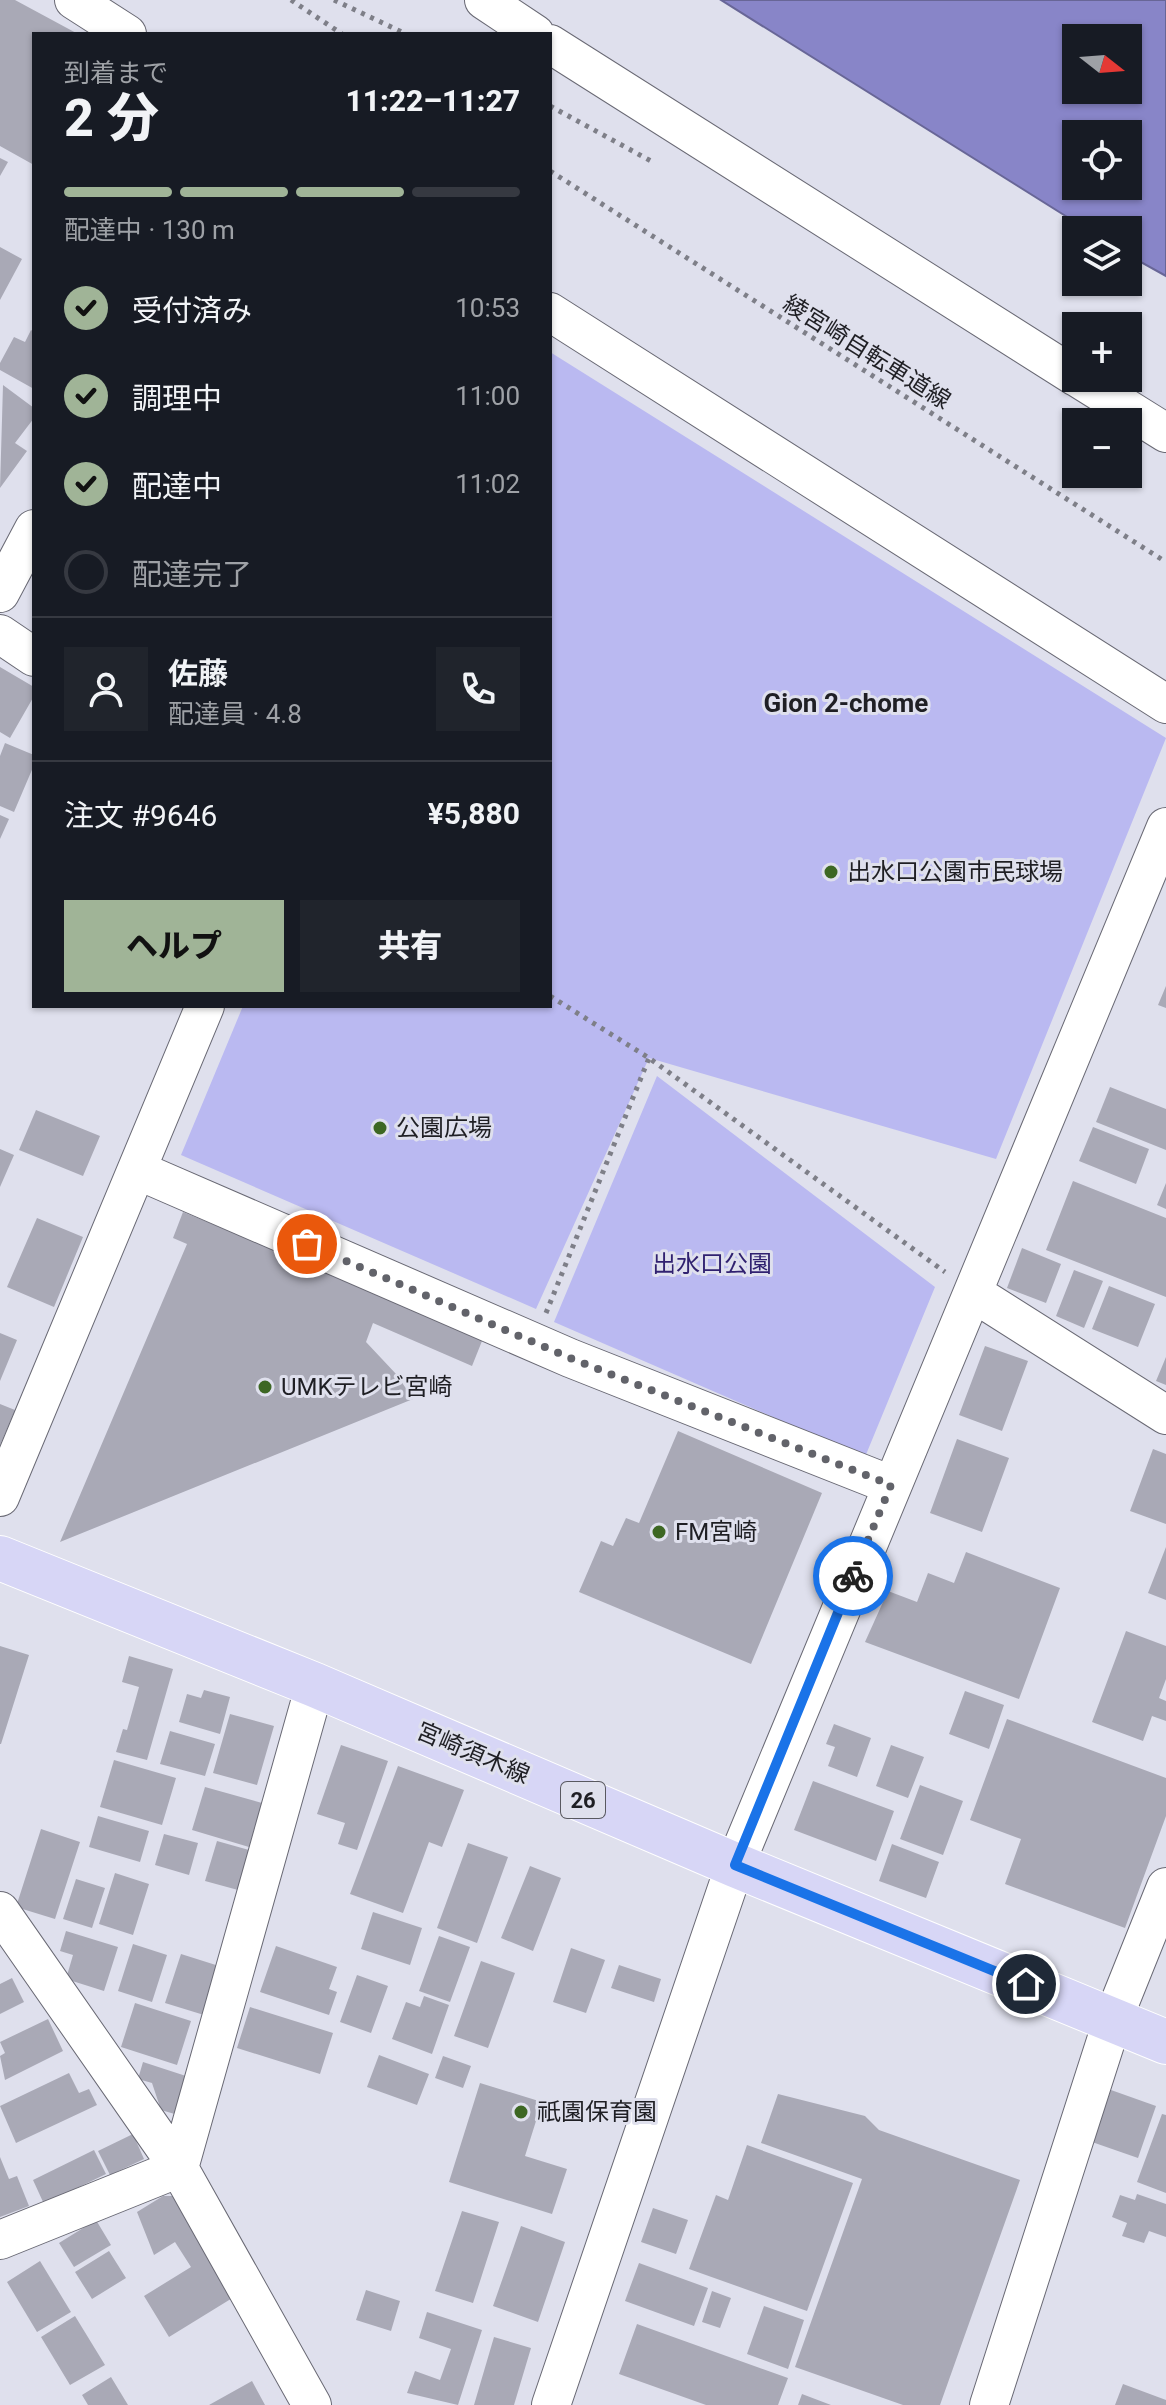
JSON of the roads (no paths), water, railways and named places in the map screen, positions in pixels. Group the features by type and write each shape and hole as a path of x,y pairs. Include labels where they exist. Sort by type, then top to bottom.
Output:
{"main road":[{"name":"宮崎須木線","path":"0,1558 315,1685 735,1865 1166,2042"}],"street":[{"path":"74,0 124,32"},
{"path":"484,0 532,32"},
{"path":"552,45 1062,368"},
{"path":"552,313 1166,704"},
{"path":"1101,392 1166,433"},
{"path":"0,593 32,533"},
{"path":"0,634 32,656"},
{"path":"551,2405 735,1865 891,1485 975,1294 1166,827"},
{"path":"0,1497 204,1008"},
{"path":"137,1170 534,1343 891,1485"},
{"path":"975,1294 1166,1415"},
{"path":"179,2168 315,1685"},
{"path":"989,2405 1113,2019 1166,1887"},
{"path":"0,1911 179,2168 312,2405"},
{"path":"0,2240 179,2168"}],"place":[{"name":"出水口公園市民球場","path":"831,872"},
{"name":"公園広場","path":"380,1128"},
{"name":"UMKテレビ宮崎","path":"265,1387"},
{"name":"FM宮崎","path":"659,1532"},
{"name":"祇園保育園","path":"521,2112"}],"district":[{"name":"Gion 2-chome","path":"846,703"}],"park label":[{"name":"出水口公園","path":"712,1264"}]}
